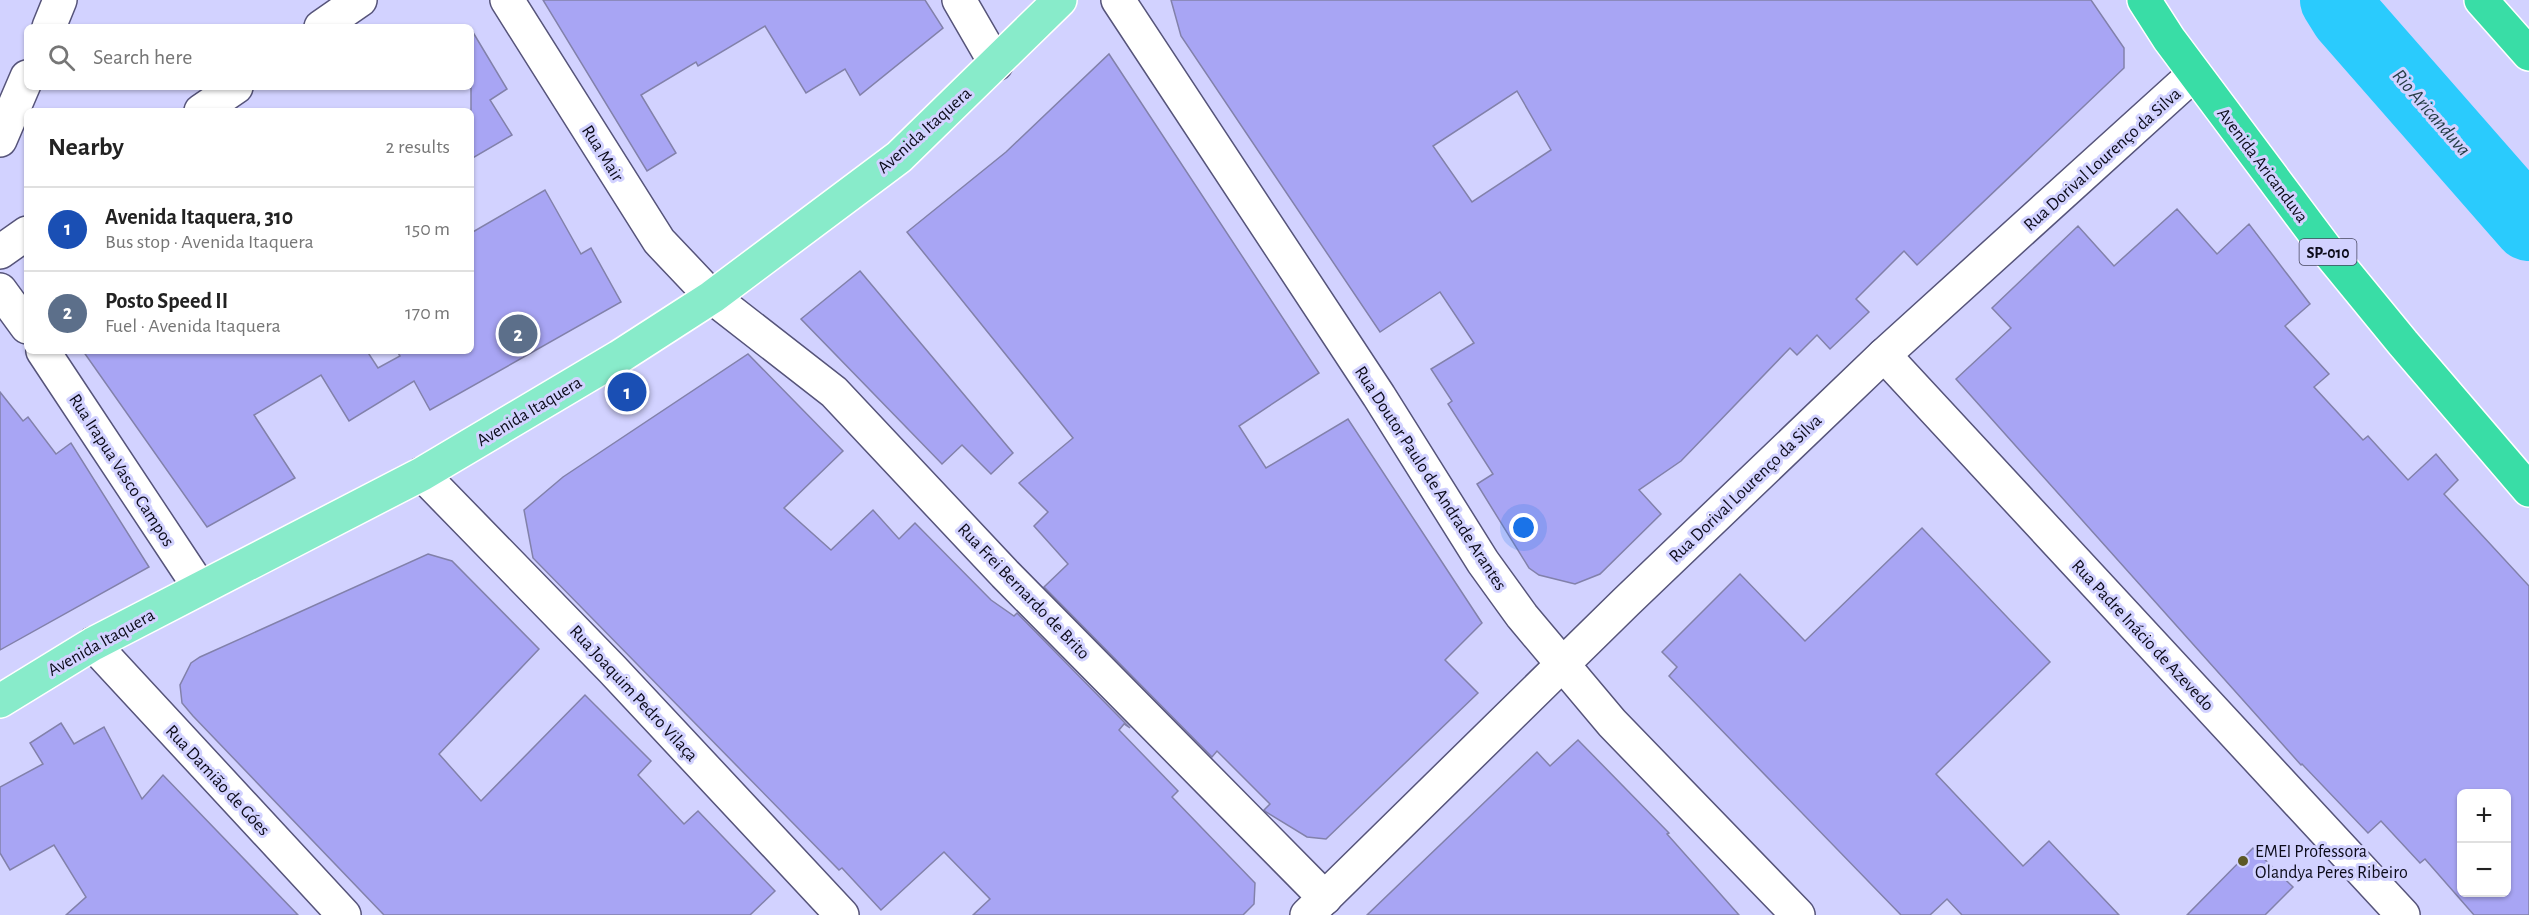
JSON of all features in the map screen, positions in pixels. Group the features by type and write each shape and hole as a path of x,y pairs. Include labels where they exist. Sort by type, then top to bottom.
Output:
{"highway":[{"name":"Avenida Aricanduva","path":"2144,0 2194,74 2326,249 2529,490"},
{"path":"2481,0 2529,54"}],"main road":[{"name":"Avenida Itaquera","path":"0,700 93,644 422,474 619,357 712,297 899,157 1060,0"}],"street":[{"path":"50,24 60,0"},
{"path":"325,24 360,0"},
{"name":"Rua Mair","path":"507,0 658,241 712,297"},
{"path":"959,0 996,64"},
{"name":"Rua Doutor Paulo de Andrade Arantes","path":"1118,0 1379,396 1483,562 1522,616 1612,723 1798,915"},
{"name":"Rua Dorival Lourenço da Silva","path":"1316,906 1884,355 2194,74"},
{"path":"0,140 24,84"},
{"path":"205,108 232,90"},
{"path":"0,252 24,235"},
{"path":"0,290 24,323"},
{"name":"Rua Frei Bernardo de Brito","path":"712,297 834,392 1316,906"},
{"name":"Rua Irapua Vasco Campos","path":"45,354 200,588"},
{"name":"Rua Padre Inácio de Azevedo","path":"1884,355 2403,915"},
{"name":"Rua Joaquim Pedro Vilaça","path":"422,474 612,669 842,915"},
{"name":"Rua Damião de Góes","path":"93,644 345,915"}],"building":[{"path":"543,0 925,0 943,28 860,95 845,69 806,93 765,26 698,66 696,62 641,95 676,153 647,171"},
{"path":"1171,0 2091,0 2124,48 2124,68 1917,265 1904,251 1856,299 1869,312 1830,349 1817,335 1797,355 1790,348 1681,461 1639,490 1661,514 1600,574 1575,584 1539,575 1529,568 1477,484 1493,474 1448,404 1452,401 1431,369 1474,343 1440,292 1380,332 1181,36","holes":["1517,91 1551,150 1472,202 1433,146"]},
{"path":"474,34 507,89 490,100 512,135 474,157 474,108 471,108 471,90 474,90"},
{"path":"1109,54 1319,373 1239,426 1266,468 1348,419 1482,623 1445,660 1478,693 1326,839 1307,837 1266,812 1264,810 1270,804 1217,751 1212,757 1044,587 1068,564 1034,526 1048,512 1019,483 1073,438 907,232 1006,152"},
{"path":"545,190 581,254 591,248 621,302 430,410 414,381 349,421 321,375 254,415 295,478 207,527 85,354 369,354 378,368 400,356 399,354 474,354 474,231"},
{"path":"2177,209 2217,254 2249,224 2310,304 2285,326 2329,374 2314,387 2363,440 2368,436 2408,480 2436,454 2458,480 2444,494 2529,586 2529,915 2474,915 2458,897 2511,897 2511,789 2457,789 2457,896 2425,859 2420,863 2381,821 2368,833 2301,765 1956,379 2011,328 1992,308 2078,226 2114,266"},
{"path":"860,271 1013,453 991,474 962,445 942,464 801,319"},
{"path":"748,354 843,451 784,508 831,550 873,510 899,539 915,523 991,600 1014,616 1017,613 1130,728 1124,724 1119,730 1178,791 1172,797 1255,883 1254,904 1243,915 973,915 990,899 944,852 881,910 533,558 524,510 563,477"},
{"path":"0,392 23,421 28,417 56,454 71,443 149,567 0,650"},
{"path":"1922,528 2050,662 1936,774 2023,866 2049,841 2119,915 1962,915 1947,899 1930,915 1901,915 1669,676 1677,667 1662,652 1740,574 1805,641"},
{"path":"428,554 452,561 539,649 439,754 481,801 585,695 651,761 638,775 684,824 698,811 775,891 750,915 384,915 182,703 180,685 191,663 200,657"},
{"path":"61,723 74,744 104,727 142,799 163,775 298,915 66,915 86,897 54,845 10,870 0,853 0,787 43,764 30,743"},
{"path":"1578,740 1669,833 1667,834 1739,915 1367,915 1537,752 1550,766"},
{"path":"2253,848 2293,887 2265,915 2187,915"}],"waterway":[{"name":"Rio Aricanduva","path":"2336,0 2346,16 2529,225"}],"place":[{"name":"Posto Speed II","path":"518,334"},
{"name":"Avenida Itaquera, 310","path":"627,392"},
{"name":"EMEI Professora Olandya Peres Ribeiro","path":"2243,861"}]}
